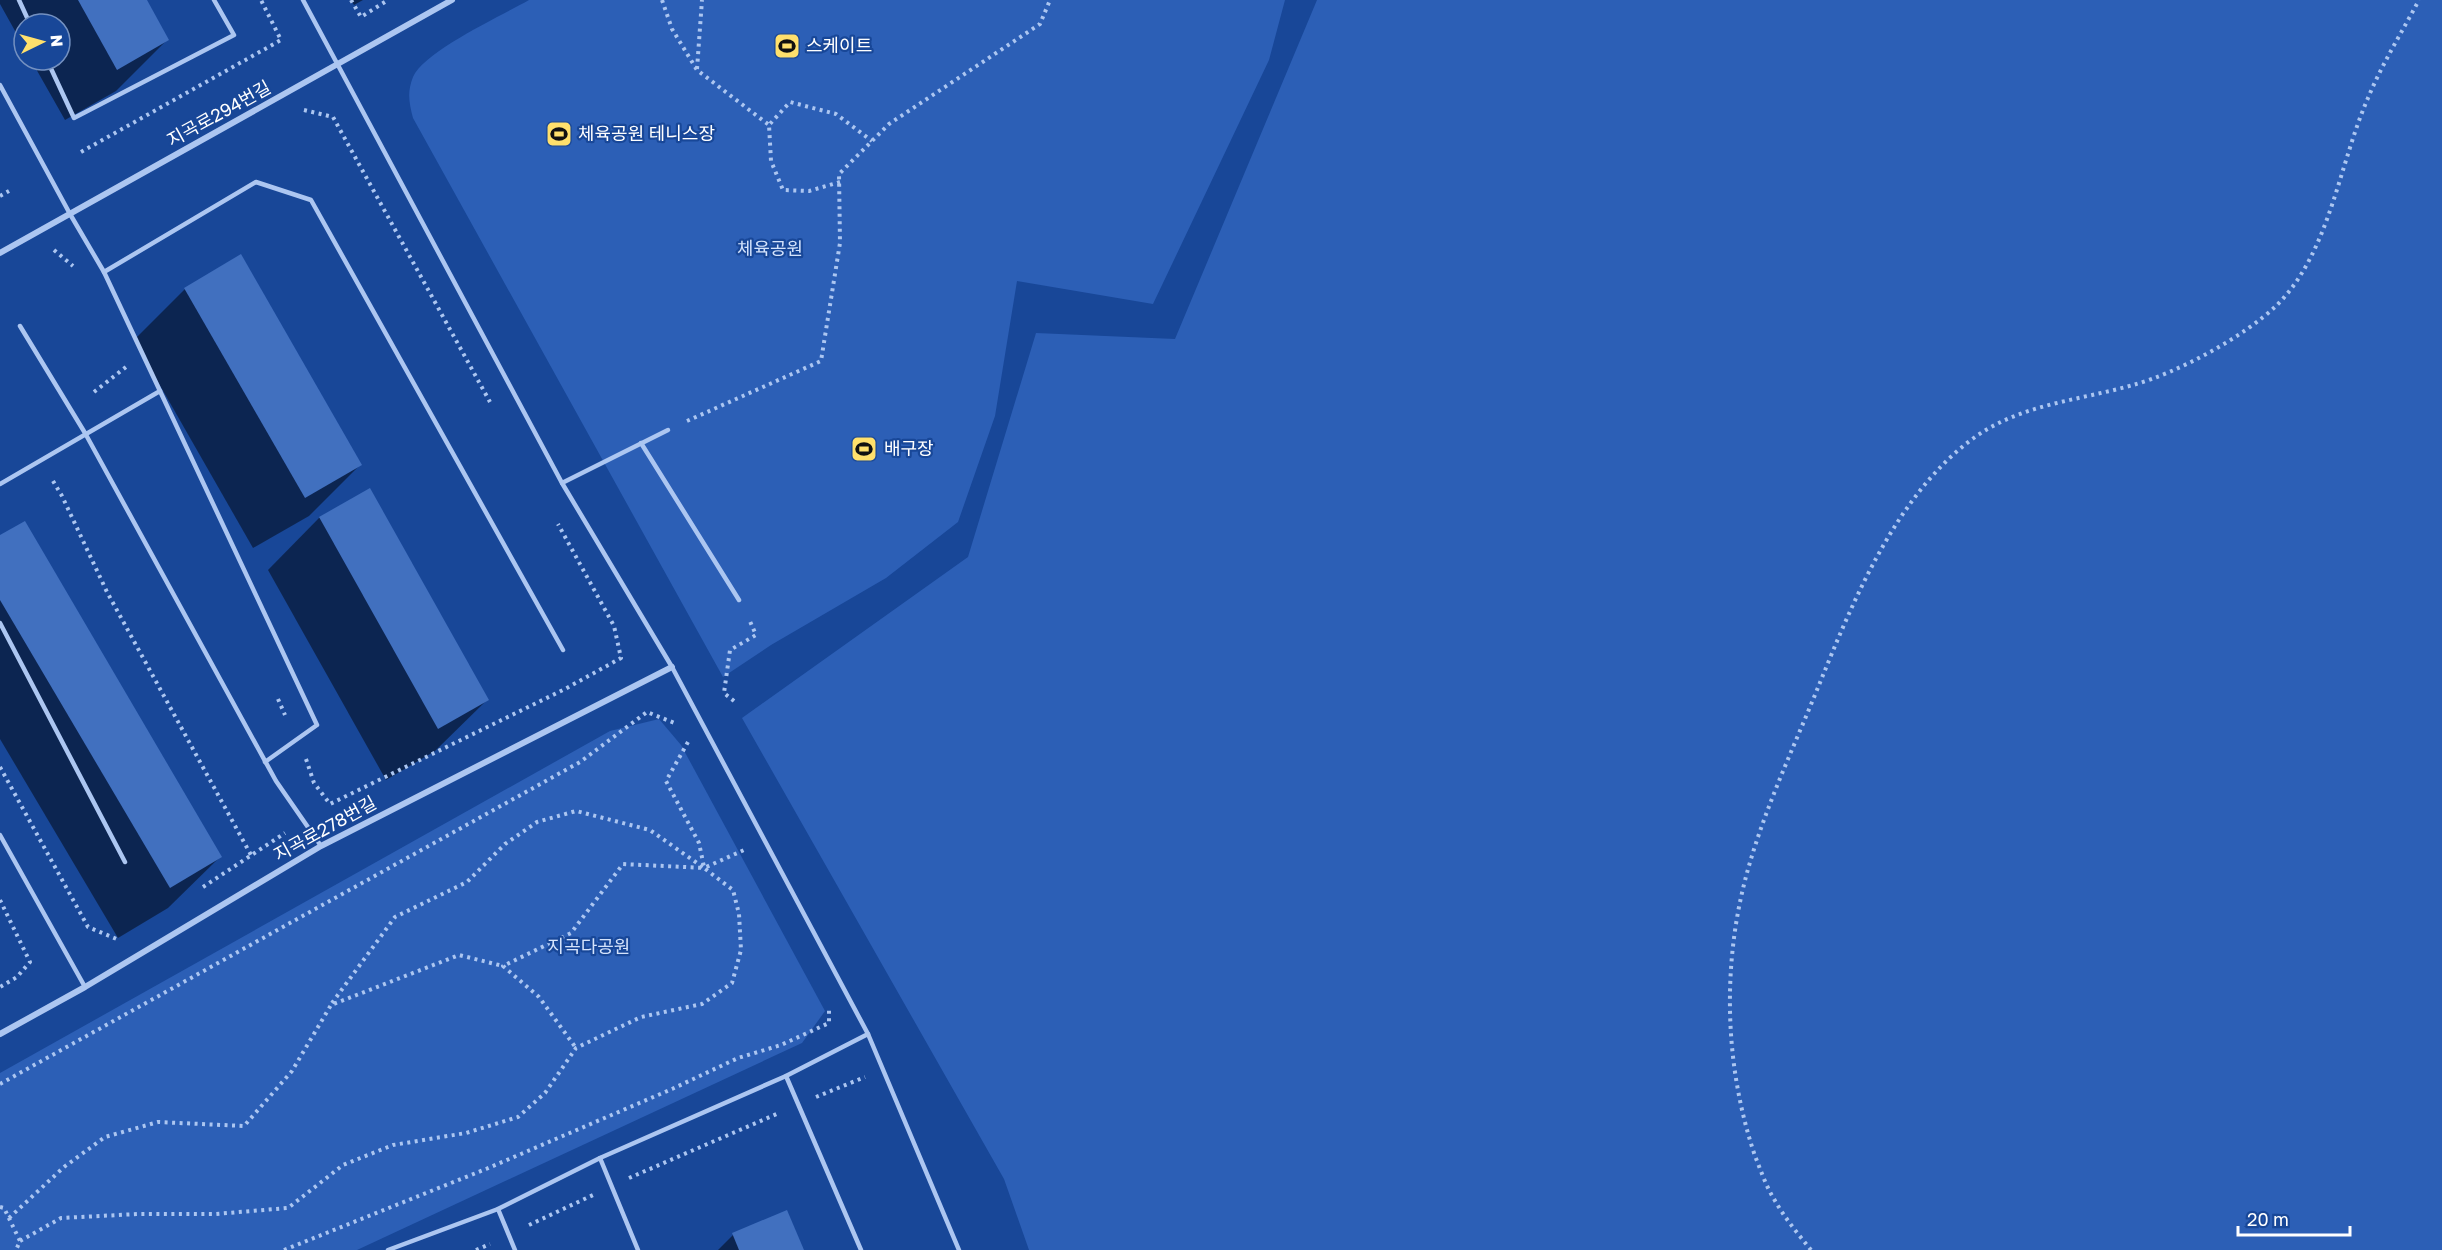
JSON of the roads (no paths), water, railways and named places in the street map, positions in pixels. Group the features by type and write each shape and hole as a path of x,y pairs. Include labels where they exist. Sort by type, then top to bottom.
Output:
{"street":[{"name":"지곡로294번길","path":"0,253 452,0"},
{"name":"지곡로278번길","path":"0,1034 85,987 321,846 672,667"}],"lane":[{"path":"53,72 74,118 234,35 213,0"},
{"path":"303,0 562,483 672,667 868,1034 959,1250"},
{"path":"0,85 104,272 317,725 265,762"},
{"path":"104,272 256,182 311,200 563,650"},
{"path":"20,326 85,434 265,762 321,846"},
{"path":"0,484 160,391"},
{"path":"562,483 668,430"},
{"path":"641,443 739,600"},
{"path":"0,623 126,862"},
{"path":"0,835 85,987"},
{"path":"388,1250 498,1209 600,1158 786,1076 868,1034"},
{"path":"786,1076 861,1250"},
{"path":"600,1158 638,1250"},
{"path":"498,1209 515,1250"}],"place":[{"name":"스케이트","path":"787,46"},
{"name":"체육공원 테니스장","path":"559,134"},
{"name":"배구장","path":"864,449"}],"park label":[{"name":"체육공원","path":"770,249"},
{"name":"지곡다공원","path":"589,947"}]}
